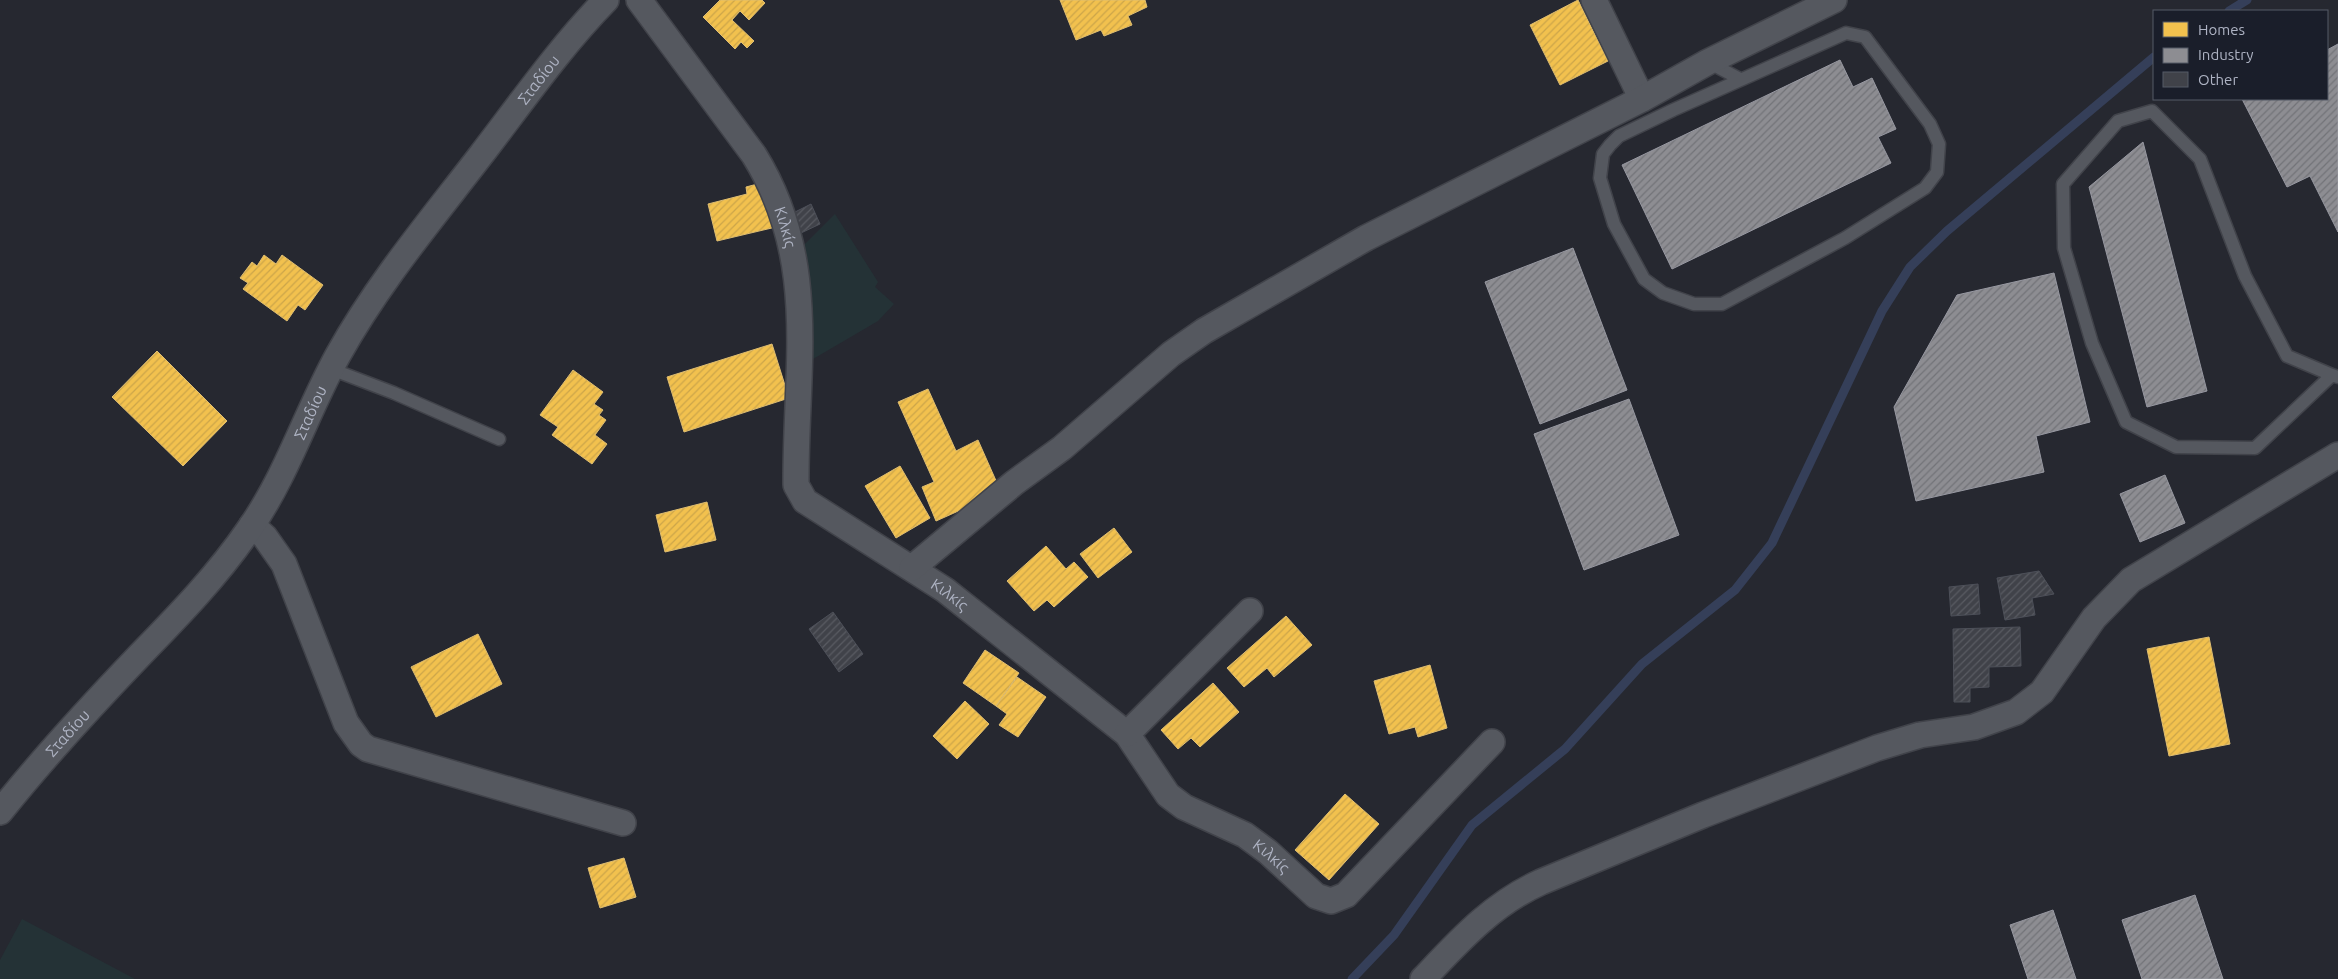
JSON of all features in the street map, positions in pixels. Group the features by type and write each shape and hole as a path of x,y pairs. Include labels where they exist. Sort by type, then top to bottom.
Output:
{"street":[{"name":"Σταδίου","path":"0,812 57,743 208,582 252,525 331,370 379,288 408,247 554,60 606,0"},
{"name":"Κιλκίς","path":"638,0 754,155 770,181 785,222 794,252 799,299 800,372 796,477 797,491 805,501 912,568 962,603 1127,734 1168,795 1184,807 1245,836 1268,852 1316,896 1331,901 1346,895 1492,742"},
{"path":"1594,0 1642,99"},
{"path":"912,568 1014,483 1062,448 1171,354 1204,331 1366,238 1642,99 1708,62 1834,0"},
{"path":"1423,979 1474,926 1520,891 1703,814 1877,748 1920,736 1974,727 2016,712 2042,692 2094,618 2131,580 2338,455"},
{"path":"252,525 265,537 284,564 346,723 361,744 377,752 623,823"},
{"path":"1127,734 1250,611"}],"lane":[{"path":"1846,33 1865,37 1930,124 1939,144 1937,172 1925,188 1845,238 1722,304 1694,304 1663,293 1644,279 1614,224 1600,178 1604,154 1619,136 1740,79 1846,33"},
{"path":"1708,62 1740,79"},
{"path":"2152,111 2200,159 2245,276 2287,356 2335,376 2255,448 2176,446 2126,422 2092,343 2064,248 2063,184 2118,122 2152,111"},
{"path":"331,370 394,393 499,439"}],"shaded area":[{"path":"835,214 878,282 875,287 894,304 878,321 808,362 804,245"},
{"path":"22,919 135,979 0,979 0,960"}],"building: Homes":[{"path":"720,0 762,0 765,3 749,20 740,11 732,20 754,41 747,48 741,42 735,49 703,17"},
{"path":"1060,0 1145,0 1147,7 1128,16 1132,25 1104,36 1101,30 1076,40"},
{"path":"1578,0 1608,61 1560,85 1530,25"},
{"path":"765,182 776,227 717,241 708,204 747,194 746,187"},
{"path":"264,255 276,264 282,255 323,285 305,310 298,305 287,321 243,289 248,283 240,278 252,262 257,266"},
{"path":"772,344 789,398 684,432 667,377"},
{"path":"157,351 227,421 183,466 112,397"},
{"path":"573,370 603,392 594,404 603,410 599,415 606,420 595,435 607,444 592,464 552,435 558,427 540,415"},
{"path":"928,389 956,451 978,440 1001,492 936,521 922,487 934,482 898,402"},
{"path":"900,466 930,518 896,538 865,486"},
{"path":"707,502 716,540 665,552 656,515"},
{"path":"1114,528 1132,552 1098,578 1080,554"},
{"path":"1046,546 1066,569 1074,562 1088,577 1054,607 1047,600 1034,611 1007,581"},
{"path":"1286,616 1312,645 1274,677 1267,668 1244,687 1227,668"},
{"path":"478,634 502,684 436,717 411,667"},
{"path":"2209,637 2230,744 2169,756 2147,649"},
{"path":"985,650 1019,673 996,706 963,683"},
{"path":"1430,665 1447,728 1418,737 1415,727 1389,734 1374,681"},
{"path":"1017,677 1046,697 1018,737 999,725 1007,714 996,706"},
{"path":"1213,683 1239,712 1200,747 1191,738 1178,749 1161,730"},
{"path":"965,701 989,724 957,759 933,736"},
{"path":"1345,794 1379,824 1329,880 1295,850"},
{"path":"624,858 636,897 600,908 588,868"}],"building: Industry":[{"path":"2338,44 2338,232 2310,176 2287,187 2243,100 2328,100 2328,49"},
{"path":"1840,60 1853,87 1872,78 1896,129 1878,137 1891,163 1672,269 1622,165"},
{"path":"2143,142 2207,391 2147,407 2089,187"},
{"path":"1573,248 1627,390 1540,424 1485,282"},
{"path":"2054,273 2090,422 2036,436 2044,472 1916,501 1894,407 1957,295"},
{"path":"1629,399 1679,535 1584,570 1534,434"},
{"path":"2165,475 2185,523 2140,542 2120,494"},
{"path":"2195,895 2223,979 2142,979 2122,920"},
{"path":"2053,910 2076,979 2028,979 2010,925"}],"building: Other":[{"path":"811,204 820,224 801,233 791,214"},
{"path":"2039,571 2054,594 2032,598 2035,615 2005,620 1997,578"},
{"path":"1978,584 1980,614 1951,616 1949,587"},
{"path":"833,612 863,654 839,672 809,629"},
{"path":"2020,627 2021,666 1989,667 1989,687 1970,688 1970,702 1954,702 1953,629"}],"waterway":[{"path":"2231,10 2247,0"},
{"path":"1352,979 1394,935 1472,825 1565,749 1642,664 1735,590 1772,543 1882,311 1910,267 1947,231 2153,58"}]}
